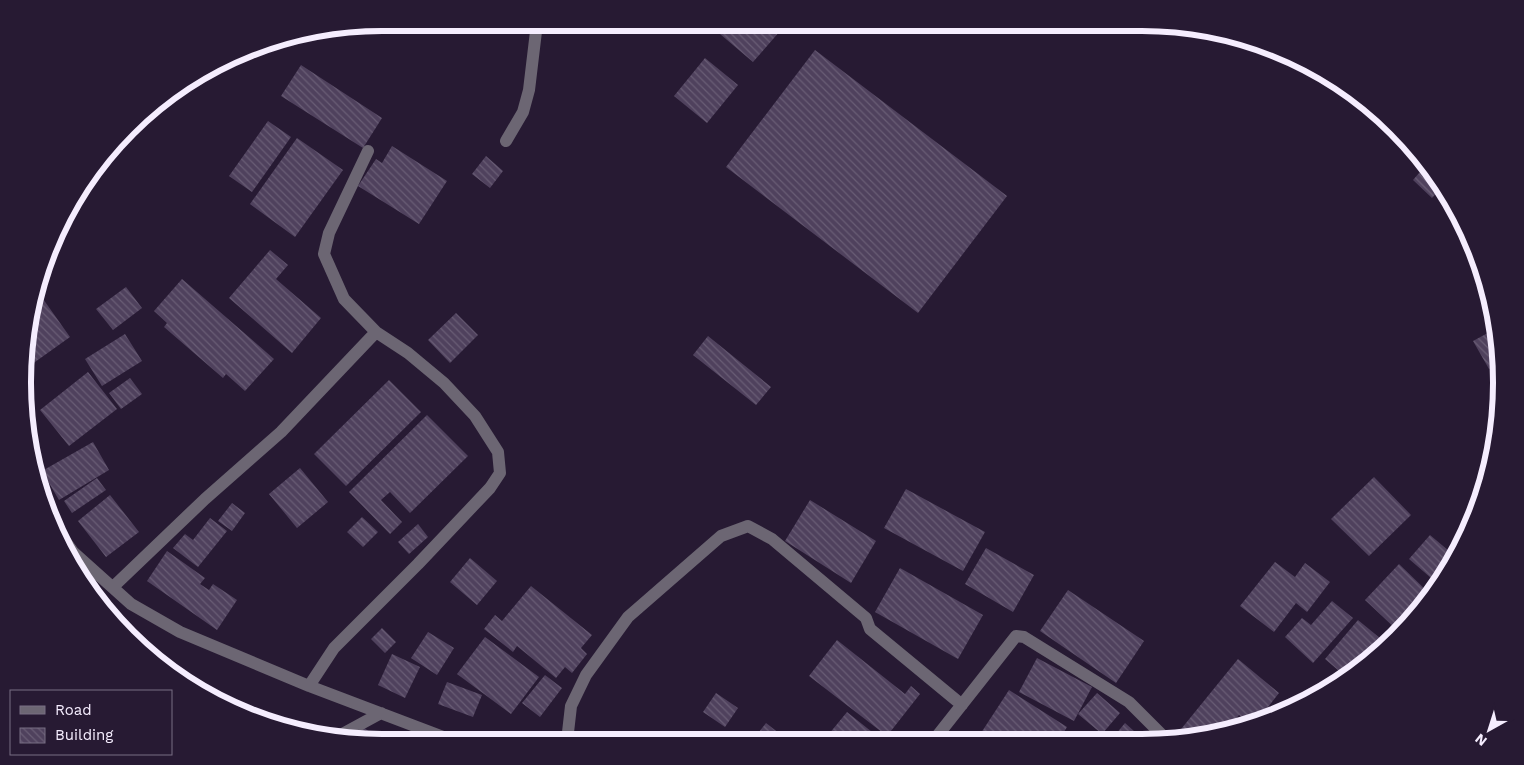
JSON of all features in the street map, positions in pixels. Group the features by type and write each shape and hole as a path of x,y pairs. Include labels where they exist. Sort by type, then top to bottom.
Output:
{"street":[{"path":"506,141 523,112 529,90 536,31"},
{"path":"309,686 334,648 490,488 500,473 498,452 475,416 444,383 408,353 376,332 344,299 324,254 329,233 368,151"},
{"path":"113,587 205,499 281,432 376,332"},
{"path":"568,734 571,706 574,698 586,675 628,617 721,536 748,526 772,539 866,618 870,629 962,705"},
{"path":"76,555 131,604 180,632 309,686 434,734"},
{"path":"939,734 1016,636 1024,637 1129,702 1159,733"},
{"path":"346,732 381,713"}],"building":[{"path":"723,31 780,31 753,62 720,34"},
{"path":"815,50 1007,196 918,313 726,167"},
{"path":"705,58 738,85 707,123 674,96"},
{"path":"301,65 382,118 363,148 281,96"},
{"path":"268,121 291,137 252,192 229,176"},
{"path":"297,138 343,170 295,237 250,204"},
{"path":"392,146 447,181 419,224 358,186 376,159 382,163"},
{"path":"486,156 503,171 490,188 472,174"},
{"path":"1421,171 1437,192 1432,198 1413,180"},
{"path":"270,250 288,265 276,279 321,318 292,353 229,298"},
{"path":"182,279 274,359 245,391 226,374 223,378 164,327 167,323 154,311"},
{"path":"126,287 142,308 113,330 96,309"},
{"path":"42,297 70,337 32,364 34,337"},
{"path":"456,313 478,335 450,363 428,340"},
{"path":"1489,332 1492,367 1489,369 1473,341"},
{"path":"125,334 142,361 102,386 85,359"},
{"path":"708,336 771,387 756,405 693,355"},
{"path":"88,372 117,409 69,446 40,410"},
{"path":"130,378 142,394 121,409 109,393"},
{"path":"389,380 421,412 346,486 314,454"},
{"path":"427,415 468,456 410,513 390,492 381,500 402,522 390,534 349,492"},
{"path":"93,442 109,470 59,500 42,471"},
{"path":"300,468 328,502 297,528 269,494"},
{"path":"1374,477 1411,515 1369,556 1331,519"},
{"path":"97,478 106,490 72,513 64,501"},
{"path":"906,489 985,532 963,571 884,528"},
{"path":"110,495 139,532 106,557 78,521"},
{"path":"810,500 876,541 851,583 785,541"},
{"path":"232,503 245,513 232,531 218,521"},
{"path":"362,517 378,532 363,547 347,532"},
{"path":"210,518 227,531 198,567 173,548 185,534 193,540"},
{"path":"418,524 428,537 409,554 398,542"},
{"path":"1430,535 1450,551 1433,580 1409,559"},
{"path":"986,548 1034,575 1013,612 965,584"},
{"path":"167,551 205,578 200,584 209,590 213,584 237,600 217,630 147,581"},
{"path":"470,558 497,581 477,605 450,582"},
{"path":"1275,562 1295,577 1305,563 1330,582 1307,612 1296,603 1274,632 1240,606"},
{"path":"1399,564 1425,589 1394,627 1365,600"},
{"path":"900,568 983,615 958,659 875,612"},
{"path":"531,586 592,635 581,648 587,654 572,673 565,667 556,678 517,646 513,652 484,629 495,615 502,621"},
{"path":"1068,590 1144,641 1116,683 1040,631"},
{"path":"1332,601 1353,618 1313,663 1285,637 1302,618 1311,625"},
{"path":"1358,620 1381,639 1340,672 1325,659"},
{"path":"382,628 396,642 385,653 371,639"},
{"path":"428,632 454,648 437,675 411,658"},
{"path":"485,637 539,677 511,714 457,674"},
{"path":"837,640 905,694 911,686 920,694 889,734 884,734 809,676"},
{"path":"392,654 420,667 405,698 378,685"},
{"path":"1037,658 1092,687 1074,721 1019,692"},
{"path":"1238,659 1279,693 1265,711 1243,718 1239,715 1232,722 1179,732"},
{"path":"545,675 562,688 540,717 522,703"},
{"path":"447,682 482,695 473,717 438,704"},
{"path":"1009,690 1067,727 1063,734 981,733"},
{"path":"716,693 738,708 725,727 703,712"},
{"path":"1097,693 1120,713 1102,734 1078,714"},
{"path":"847,712 874,734 829,734"},
{"path":"766,723 780,734 757,734"},
{"path":"1125,723 1137,734 1116,734"},
{"path":"363,727 372,734 360,733"}]}
